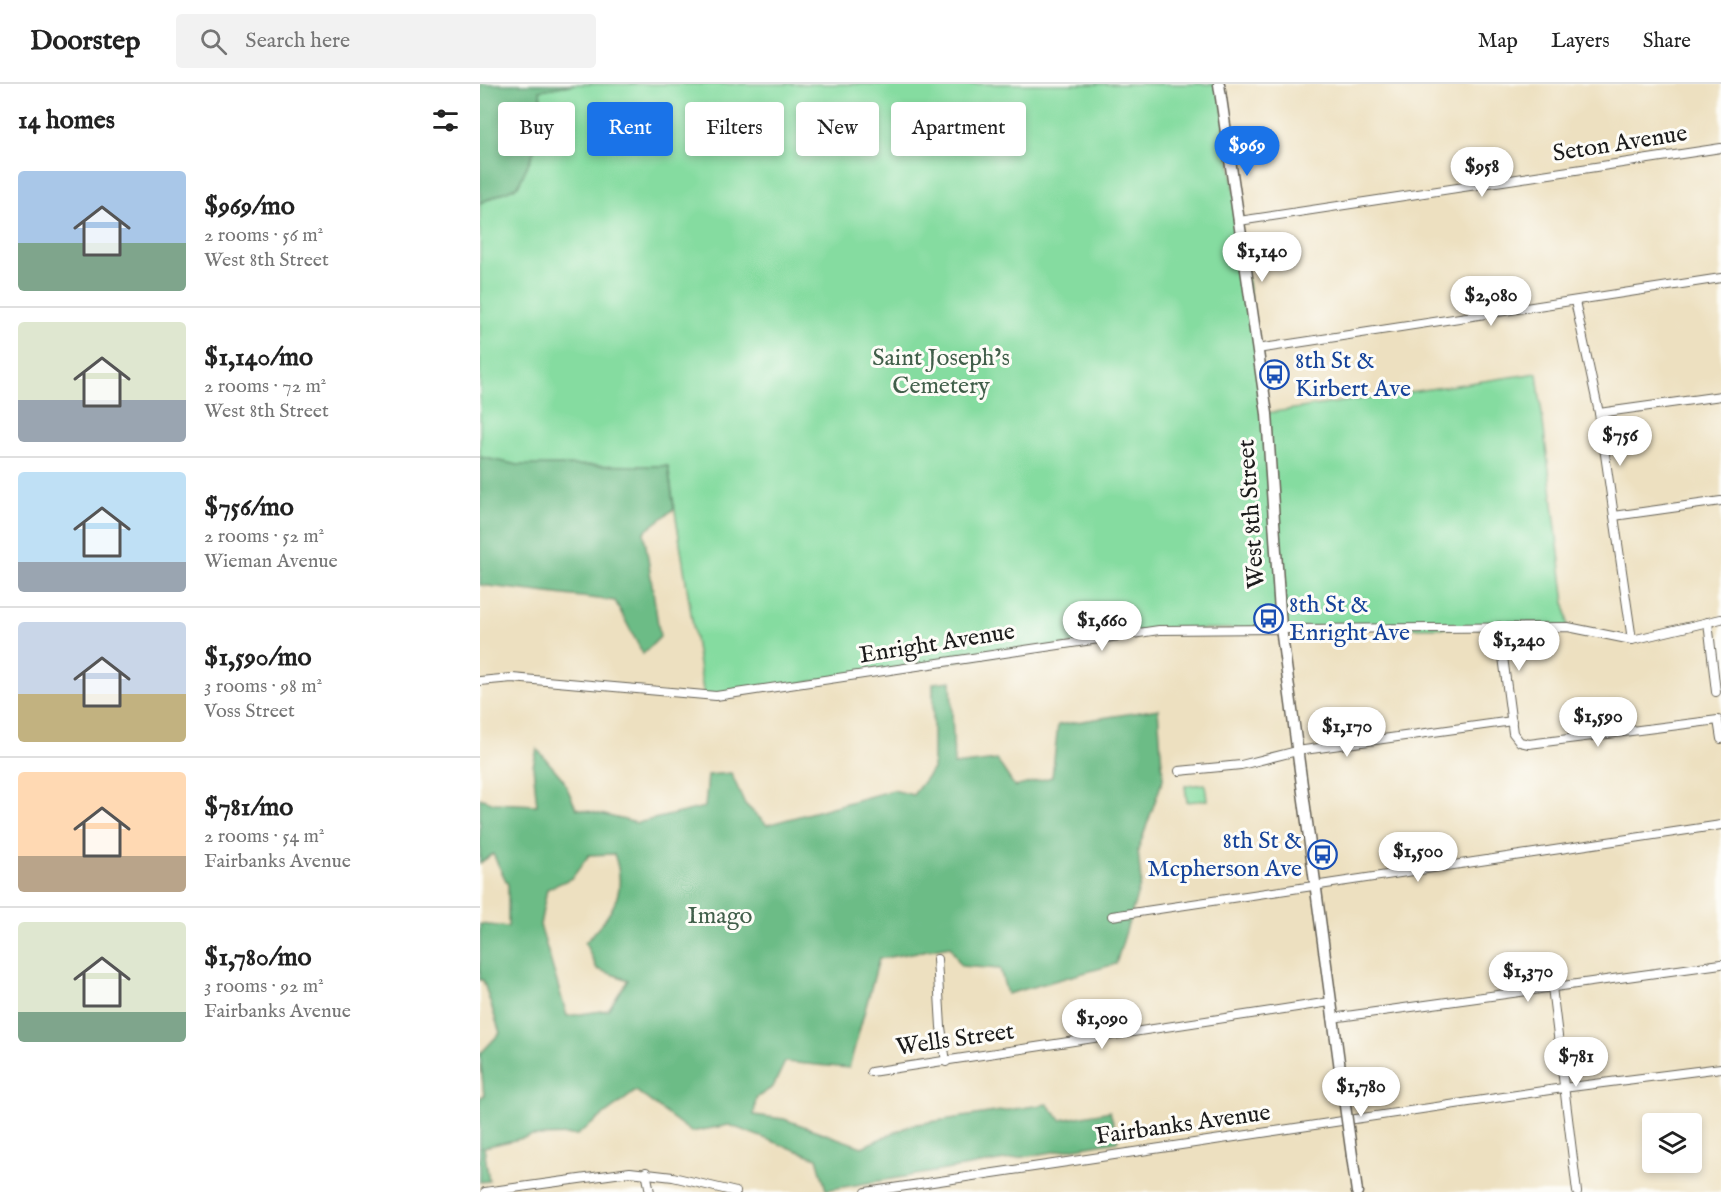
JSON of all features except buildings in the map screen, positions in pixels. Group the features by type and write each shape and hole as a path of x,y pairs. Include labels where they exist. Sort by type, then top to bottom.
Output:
{"street":[{"name":"West 8th Street","path":"1219,84 1267,414 1281,628 1357,1192"},
{"name":"Seton Avenue","path":"1239,221 1721,148"},
{"path":"1257,349 1721,278"},
{"path":"1575,301 1599,413 1632,640"},
{"path":"1599,413 1721,396"},
{"path":"1614,516 1721,501"},
{"name":"Enright Avenue","path":"480,681 512,678 716,696 1159,630 1568,627 1632,640 1721,619"},
{"path":"1708,622 1716,692"},
{"path":"1499,626 1516,739 1529,744 1718,720 1721,739"},
{"path":"1179,771 1241,765 1297,751 1512,721"},
{"path":"1112,916 1721,825"},
{"path":"937,958 941,1027 946,1062"},
{"path":"1332,1018 1721,964"},
{"path":"1552,987 1577,1192"},
{"name":"Wells Street","path":"871,1072 1330,1002"},
{"name":"Fairbanks Avenue","path":"866,1192 1563,1088 1721,1068"},
{"path":"485,1192 611,1173 646,1172 736,1192"},
{"path":"646,1172 650,1192"}],"green space":[{"path":"480,84 575,84 540,90 541,102 498,102 498,156 532,156 518,186 480,203"},
{"name":"Saint Joseph’s Cemetery","path":"575,84 1219,84 1267,413 1537,373 1568,627 1179,629 704,697 668,466 518,465 480,457 480,203 518,186 532,156 575,156 575,102 541,102 540,90"},
{"path":"480,457 518,465 668,466 674,509 644,532 660,637 643,654 615,601 480,585"},
{"name":"Imago","path":"951,681 954,765 997,760 1015,787 1052,777 1058,725 1158,709 1163,779 1138,850 1141,882 1116,964 1007,994 1000,969 961,966 950,946 879,959 849,1068 785,1062 773,1087 756,1098 754,1115 784,1119 862,1147 911,1125 1047,1104 1061,1120 1110,1111 1118,1141 826,1190 817,1158 729,1125 691,1132 636,1091 577,1135 532,1136 484,1147 489,1181 480,1182 480,1097 484,1096 480,1054 500,1033 483,980 480,980 480,924 508,927 508,885 493,854 480,863 480,798 494,803 537,805 533,766 537,749 563,779 576,808 637,823 705,807 708,775 731,773 745,804 767,825 893,790 913,795 933,769 933,683","holes":["614,854 619,881 615,903 610,913 585,943 597,969 628,980 608,1010 567,1016 540,925 547,889 572,878 589,855"]},
{"path":"1205,784 1207,800 1187,802 1185,786"}],"place":[{"name":"8th St & Kirbert Ave","path":"1274,375"},
{"name":"8th St & Enright Ave","path":"1268,619"},
{"name":"8th St & Mcpherson Ave","path":"1323,855"}]}
